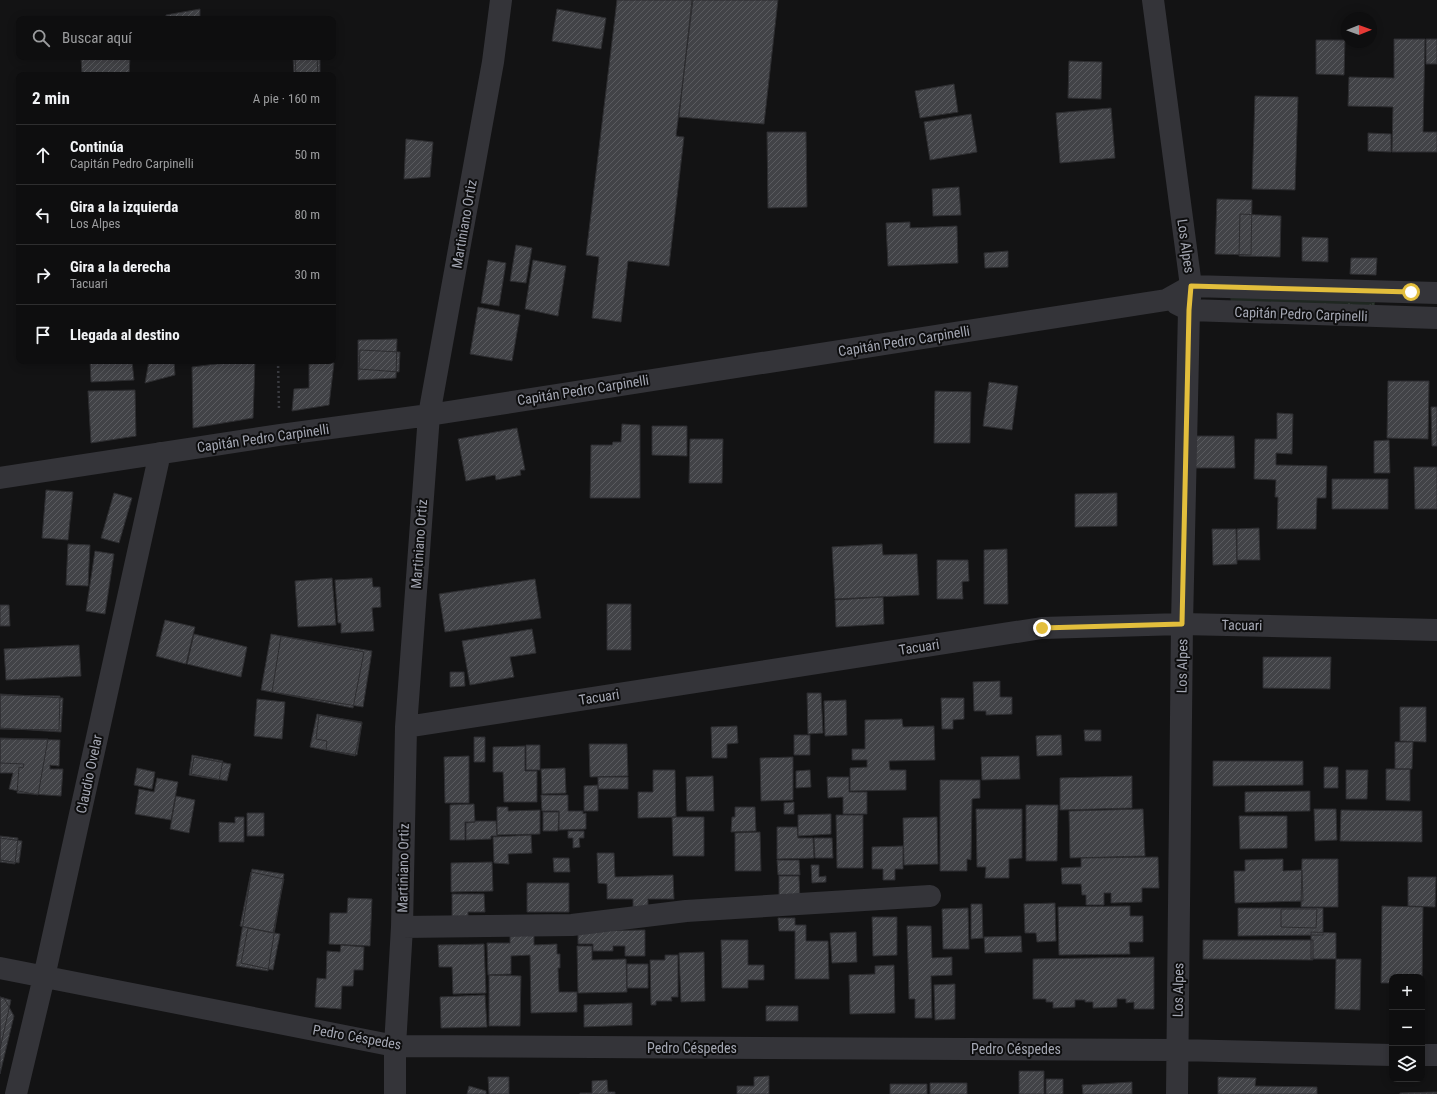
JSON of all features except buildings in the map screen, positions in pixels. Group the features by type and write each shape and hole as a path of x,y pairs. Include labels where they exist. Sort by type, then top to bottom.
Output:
{"street":[{"name":"Martiniano Ortiz","path":"395,1094 395,1046 402,927 406,727 429,414 493,62 501,0"},
{"name":"Los Alpes","path":"1153,0 1191,286 1189,310 1182,624 1177,1094"},
{"name":"Capitán Pedro Carpinelli","path":"0,478 279,435 429,414 1166,300 1191,286 1437,293"},
{"path":"1409,317 1411,292"},
{"name":"Capitán Pedro Carpinelli","path":"1166,300 1189,310 1437,318"},
{"name":"Claudio Ovelar","path":"16,1094 44,977 160,453"},
{"name":"Tacuari","path":"406,727 1042,628 1182,624 1437,630"},
{"path":"402,927 572,925 686,912 930,896"},
{"name":"Pedro Céspedes","path":"0,968 395,1046 1177,1050 1389,1054"},
{"path":"1425,1055 1437,1055"}],"path":[{"path":"278,364 279,435"}],"green space":[{"path":"1230,296 1375,301 1375,305 1231,302"}],"route":[{"path":"1042,628 1182,624 1189,310 1191,286 1411,292"}]}
